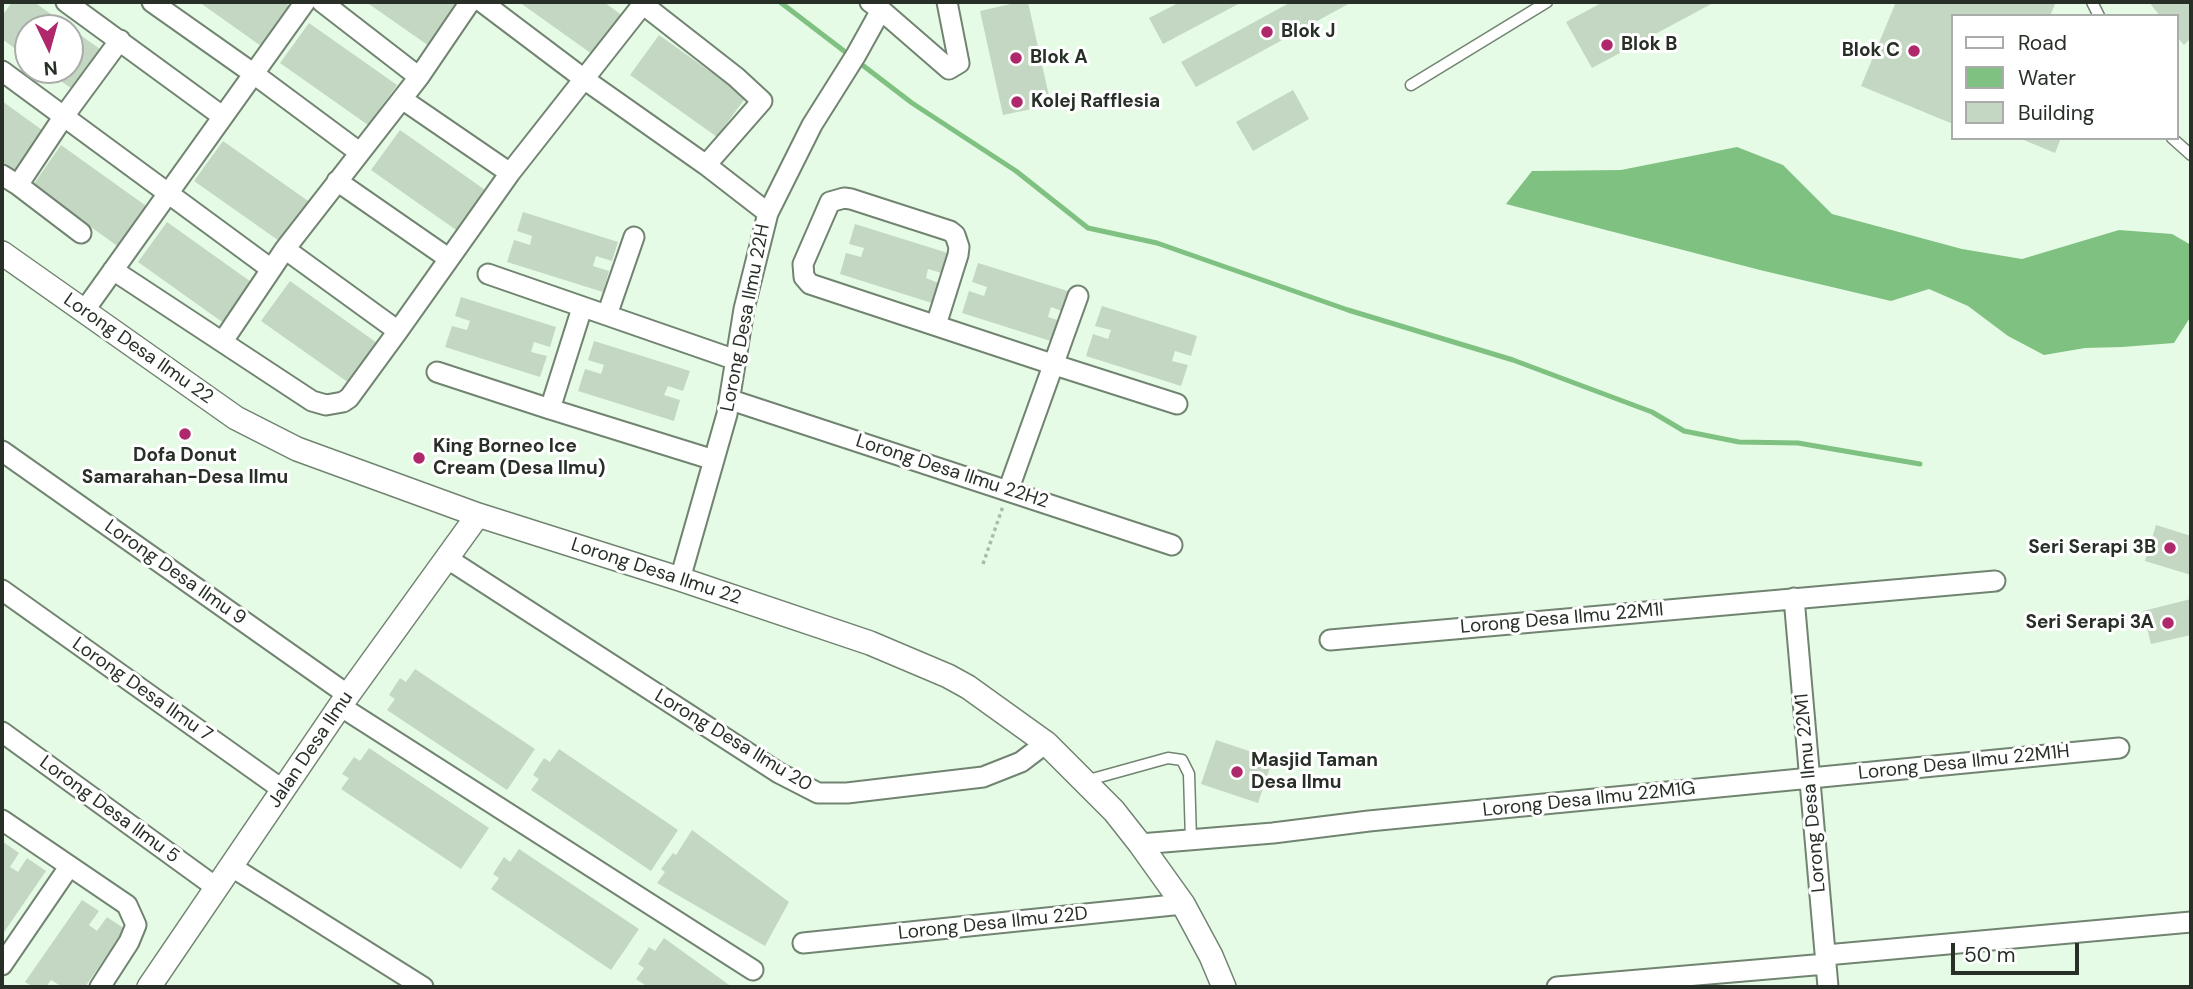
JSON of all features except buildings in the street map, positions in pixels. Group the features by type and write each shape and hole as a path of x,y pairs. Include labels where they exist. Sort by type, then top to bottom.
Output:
{"street":[{"path":"66,2 222,116"},
{"path":"152,2 359,152"},
{"path":"84,311 305,2"},
{"path":"322,2 419,77"},
{"path":"223,341 285,249 419,77 470,2"},
{"path":"482,2 768,213"},
{"path":"875,6 950,69 959,63 948,2"},
{"path":"113,270 312,401 326,405 349,398 510,173 641,3 753,91 762,101 706,165"},
{"name":"Lorong Desa Ilmu 22H","path":"680,579 731,400 750,283 768,213 828,98 856,55 875,6"},
{"path":"81,233 10,180 64,116 120,40"},
{"path":"2,71 271,269"},
{"path":"402,99 510,173"},
{"path":"337,181 448,258"},
{"path":"936,326 958,255 959,247 955,235 950,231 852,199 830,202 803,264 802,271 807,282 936,326 1177,404"},
{"path":"607,315 634,237"},
{"path":"285,249 398,331"},
{"name":"Lorong Desa Ilmu 22","path":"2,253 236,418 297,449 478,515 870,643 948,676 983,696 1046,743 1085,781 1140,844 1183,904 1224,987"},
{"path":"488,274 736,360"},
{"path":"1008,491 1078,296"},
{"path":"550,409 582,308"},
{"path":"437,372 714,460"},
{"name":"Lorong Desa Ilmu 22H2","path":"731,400 1172,545"},
{"name":"Lorong Desa Ilmu 9","path":"2,452 344,701 753,970"},
{"name":"Jalan Desa Ilmu","path":"149,987 344,701 478,515"},
{"name":"Lorong Desa Ilmu 20","path":"448,559 779,773 818,793 847,793 983,777 1021,762 1046,743"},
{"name":"Lorong Desa Ilmu 22M1I","path":"1330,640 1995,581"},
{"name":"Lorong Desa Ilmu 7","path":"2,590 283,790"},
{"name":"Lorong Desa Ilmu 22M1","path":"1794,598 1828,987"},
{"name":"Lorong Desa Ilmu 5","path":"2,733 217,888"},
{"name":"Lorong Desa Ilmu 22M1H","path":"1810,778 2119,748"},
{"name":"Lorong Desa Ilmu 22M1G","path":"1140,844 1810,778"},
{"path":"2,820 127,905 136,925 129,942 100,987"},
{"path":"2,965 69,867"},
{"path":"232,867 423,987"},
{"name":"Lorong Desa Ilmu 22D","path":"803,943 1183,904"},
{"path":"1557,987 2191,922"}],"lane":[{"path":"1411,85 1547,2"},
{"path":"2174,140 2191,155"},
{"path":"1085,781 1168,758 1182,760 1189,774 1191,840"}],"path":[{"path":"983,564 1008,491"}],"water":[{"path":"1737,147 1783,165 1832,214 1962,249 2022,259 2119,230 2172,234 2191,245 2191,316 2174,343 2085,348 2044,355 2008,336 1968,306 1929,289 1891,301 1506,204 1532,171 1621,170"}],"waterway":[{"path":"780,2 912,103 1016,171 1088,228 1157,243 1348,310 1513,360 1652,412 1684,431 1739,442 1798,443 1920,464"}],"place":[{"name":"Blok J","path":"1267,32"},
{"name":"Blok B","path":"1607,45"},
{"name":"Blok C","path":"1914,51"},
{"name":"Blok A","path":"1016,58"},
{"name":"Kolej Rafflesia","path":"1017,102"},
{"name":"Dofa Donut Samarahan-Desa Ilmu","path":"185,434"},
{"name":"King Borneo Ice Cream (Desa Ilmu)","path":"419,458"},
{"name":"Seri Serapi 3B","path":"2170,548"},
{"name":"Seri Serapi 3A","path":"2168,623"},
{"name":"Masjid Taman Desa Ilmu","path":"1237,772"}]}
